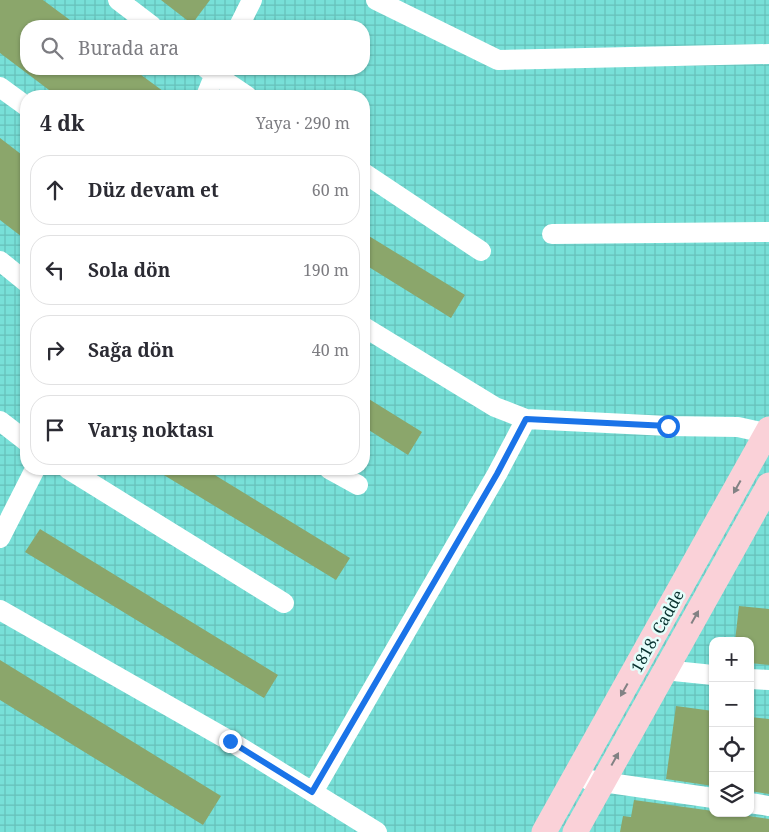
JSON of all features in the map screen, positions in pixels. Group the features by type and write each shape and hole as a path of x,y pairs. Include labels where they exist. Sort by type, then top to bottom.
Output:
{"main road":[{"name":"1818. Cadde","path":"544,832 761,460 768,432"},
{"name":"1818. Cadde","path":"574,832 769,484"}],"street":[{"path":"118,0 144,20"},
{"path":"242,20 252,0"},
{"path":"376,0 498,60 769,54"},
{"path":"208,90 212,75"},
{"path":"219,75 240,90"},
{"path":"0,87 20,102"},
{"path":"370,178 481,251"},
{"path":"552,234 769,232"},
{"path":"0,261 20,277"},
{"path":"370,331 495,407 526,419 668,426 738,427 768,432"},
{"path":"312,792 497,474 526,419"},
{"path":"0,421 20,436"},
{"path":"0,538 32,475"},
{"path":"78,475 284,603"},
{"path":"340,475 358,485"},
{"path":"0,610 230,741 377,832"},
{"path":"664,670 709,675"},
{"path":"754,678 769,680"},
{"path":"575,777 601,783 709,797"},
{"path":"754,804 769,806"}],"shaded area":[{"path":"0,0 769,0 769,832 0,832"}],"building":[{"path":"0,0 43,0 70,20 20,20 20,68 0,53"},
{"path":"161,0 210,0 195,20 187,20"},
{"path":"29,75 141,75 162,90 49,90"},
{"path":"0,138 20,153 20,235 0,220"},
{"path":"370,237 465,295 451,318 370,268"},
{"path":"370,400 422,432 408,455 370,431"},
{"path":"164,475 215,475 350,558 336,580"},
{"path":"40,529 278,675 264,698 25,552"},
{"path":"739,606 769,609 769,665 754,663 754,637 735,637"},
{"path":"0,660 221,796 203,825 0,700"},
{"path":"676,706 709,710 709,785 666,779"},
{"path":"754,717 769,719 769,794 754,792"},
{"path":"634,800 709,810 709,817 754,817 769,819 769,832 620,832 623,816 631,817"}],"route":[{"path":"230,741 312,792 497,474 526,419 668,426"}]}
